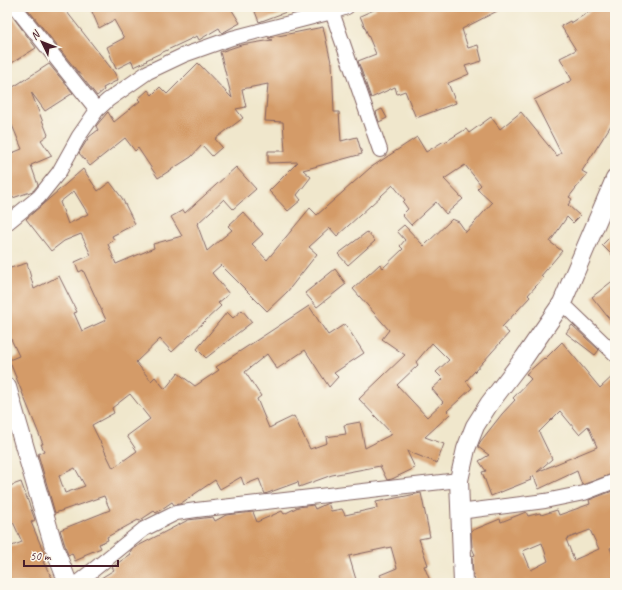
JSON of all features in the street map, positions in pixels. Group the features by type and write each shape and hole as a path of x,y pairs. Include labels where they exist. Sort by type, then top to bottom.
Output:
{"street":[{"path":"15,7 97,110"},
{"path":"7,223 39,197 59,172 79,136 97,110 108,100 148,72 184,55 232,38 347,7"},
{"path":"332,12 380,150"},
{"path":"463,583 459,512 459,480 466,448 475,426 489,404 524,358 562,303 615,179"},
{"path":"562,303 615,354"},
{"path":"7,387 54,547 68,583"},
{"path":"77,583 144,529 176,513 459,480"},
{"path":"459,512 545,502 584,493 615,481"}],"building":[{"path":"26,7 63,7 114,72 118,80 103,88 104,90 97,96"},
{"path":"90,7 230,7 240,23 222,33 219,28 199,40 197,36 134,67 132,61 116,69 107,47 124,38 114,20 99,28"},
{"path":"259,7 297,8 259,22 254,9"},
{"path":"375,7 505,7 462,29 468,48 478,45 482,61 465,66 469,74 448,83 456,103 416,118 405,91 397,94 395,87 371,98 358,61 376,54 360,16 376,9"},
{"path":"597,7 615,7 615,119 582,171 587,174 569,197 572,199 568,205 580,216 573,223 567,217 550,242 562,251 541,276 543,278 528,295 530,297 502,327 509,333 466,381 472,388 447,411 450,414 425,437 444,444 437,463 407,451 415,468 392,479 387,480 380,466 332,475 299,487 298,482 265,494 259,479 244,485 241,477 220,489 215,480 180,504 174,505 172,502 156,513 154,511 139,521 138,520 107,537 108,540 99,544 101,548 84,555 84,557 75,561 72,553 68,555 60,530 110,510 104,496 55,513 38,454 44,451 41,444 43,444 9,360 19,356 11,339 7,340 7,269 27,263 34,289 59,276 77,312 74,313 82,331 106,320 83,270 79,272 75,262 91,255 81,234 64,241 51,251 26,219 83,169 98,191 110,182 122,198 135,224 112,236 114,240 108,244 116,264 154,248 153,244 182,236 171,217 183,210 185,213 236,167 256,189 233,209 224,199 197,224 207,251 232,230 228,226 243,212 263,234 252,244 267,260 310,208 317,215 370,168 417,137 426,152 466,129 469,133 491,117 500,129 521,112 557,156 561,153 534,100 572,80 560,58 576,50 561,26 570,21 571,23","holes":["465,165 481,185 477,189 492,203 466,232 459,222 452,219 424,246 404,225 397,231 405,240 400,246 403,249 383,268 380,264 353,289 389,330 382,339 405,355 359,399 392,434 365,448 360,422 344,425 346,434 326,437 327,443 310,449 294,416 269,428 257,399 261,396 245,372 267,354 277,369 305,350 329,387 338,377 334,373 364,353 345,324 328,335 309,306 216,367 219,370 195,386 178,373 165,389 155,377 151,381 136,362 160,339 172,352 221,306 218,303 229,294 212,273 221,265 267,311 287,292 317,254 309,247 330,228 337,236 393,185 405,200 403,202 408,209 402,215 411,225 436,202 446,214 463,199 444,179","74,191 88,214 68,224 60,202","432,343 449,360 436,372 443,379 432,389 443,402 427,417 397,385 418,365 416,362","130,394 150,419 127,436 137,451 113,468 92,425 114,413 112,408","75,468 85,486 65,493 59,476"]},
{"path":"7,9 36,48 7,66"},
{"path":"323,27 332,62 334,112 339,112 341,141 357,137 362,154 303,170 311,177 297,195 301,200 288,211 269,191 298,162 268,163 268,151 285,151 283,122 265,121 268,84 242,89 246,107 236,109 243,118 215,139 222,147 212,156 202,145 191,157 158,178 138,148 135,151 125,138 90,166 79,153 89,137 98,130 96,126 108,112 114,122 140,101 138,99 148,90 152,95 160,87 167,94 198,63 232,98 220,52 241,45 272,40 268,38"},
{"path":"49,64 73,93 45,111 31,92 48,135 41,140 52,156 31,165 38,185 33,191 7,200 7,155 22,149 12,125 7,129 7,91"},
{"path":"382,109 387,118 379,122 376,112"},
{"path":"367,232 375,241 348,265 338,254"},
{"path":"615,232 615,258 602,245"},
{"path":"335,269 346,284 317,307 305,293"},
{"path":"615,279 615,326 592,297"},
{"path":"242,310 252,322 206,358 197,349 227,312 233,318"},
{"path":"572,325 599,350 595,355 566,333"},
{"path":"562,342 600,388 615,374 615,473 582,485 577,471 539,489 533,475 530,478 531,480 491,496 482,472 486,471 479,461 489,455 478,447 480,442 502,414 515,400 513,398 531,379 526,374 544,358 545,359","holes":["560,411 579,434 588,426 597,447 537,472 552,459 539,432"]},
{"path":"21,482 35,520 31,522 47,560 43,562 55,583 7,583 7,548 22,542 13,522 7,525 7,487"},
{"path":"615,490 615,546 610,548 615,560 615,583 476,583 473,575 472,556 475,555 472,548 471,531 500,519 501,522 526,512 528,516 540,513 541,515 557,510 559,515 590,504 589,500","holes":["590,530 599,549 574,560 566,539","542,543 548,561 531,570 523,551"]},
{"path":"421,493 430,537 419,539 428,565 424,566 431,583 384,583 380,575 397,568 391,547 349,556 357,583 93,583 114,570 112,567 131,554 130,552 132,549 188,520 213,517 215,521 226,515 253,512 257,522 282,511 284,514 298,507 313,505 315,509 328,503 331,511 342,509 345,515 377,508 376,502"}]}
